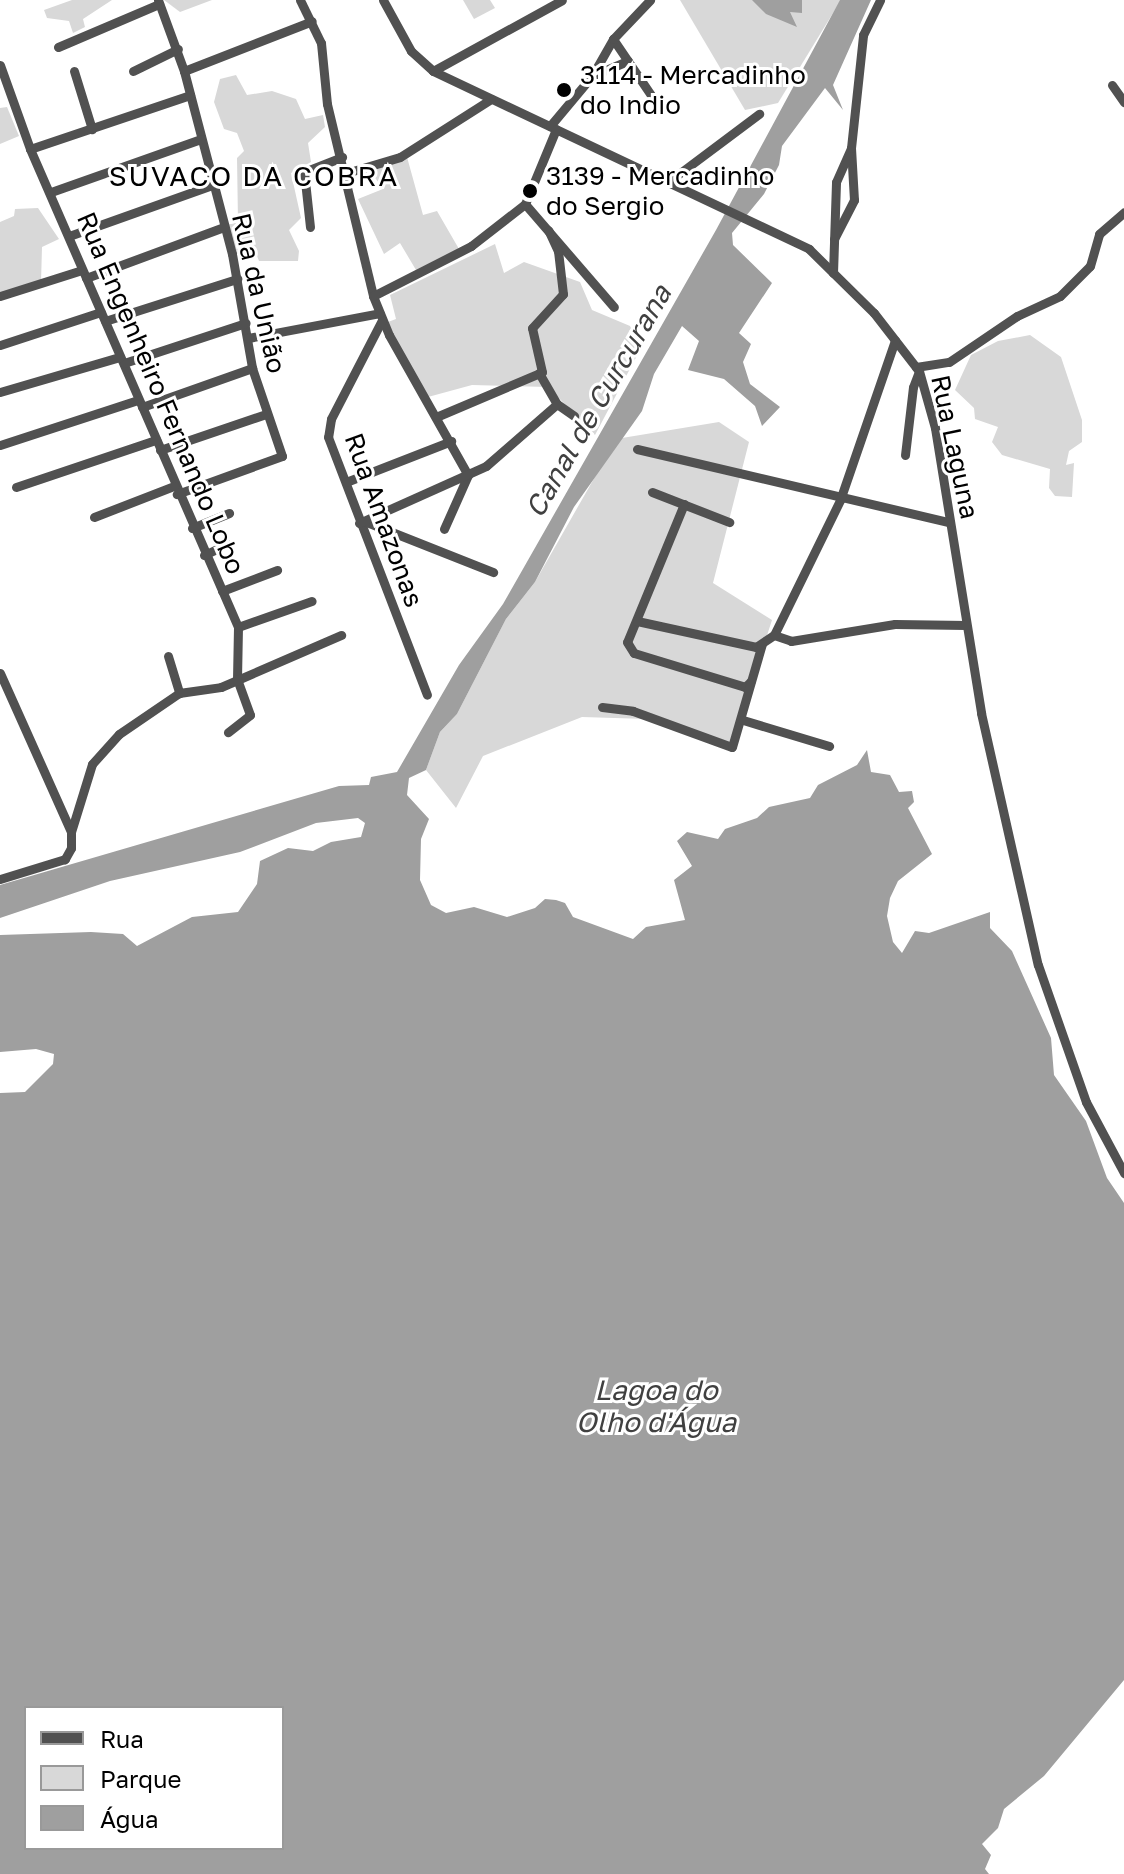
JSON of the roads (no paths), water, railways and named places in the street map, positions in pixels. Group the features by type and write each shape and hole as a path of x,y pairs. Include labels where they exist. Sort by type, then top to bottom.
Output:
{"street":[{"path":"300,0 312,21 373,296 468,475"},
{"name":"Rua Laguna","path":"383,0 411,51 433,71 668,182 713,208 809,249 895,340 918,369 935,428 966,625 1038,965 1086,1102 1124,1173"},
{"path":"433,71 562,0"},
{"path":"373,296 471,246 525,204 553,127 592,76 613,39 650,0"},
{"path":"833,240 854,200 851,148 859,53 880,0"},
{"path":"58,47 158,2"},
{"name":"Rua da União","path":"158,2 178,49 237,279 252,368 282,456 176,490"},
{"path":"184,71 312,21"},
{"path":"613,39 657,104"},
{"path":"133,71 178,49"},
{"path":"592,76 628,61"},
{"name":"Rua Engenheiro Fernando Lobo","path":"0,65 3,81 30,149 51,192 192,528 238,627 237,679 250,715 228,732"},
{"path":"74,71 92,129"},
{"path":"1112,85 1124,102"},
{"path":"30,149 190,95"},
{"path":"346,173 400,157 491,99"},
{"path":"668,182 759,114"},
{"path":"51,192 201,139"},
{"path":"833,273 836,182 851,148"},
{"path":"310,227 304,172 342,157"},
{"path":"69,236 212,185"},
{"path":"525,204 614,307"},
{"path":"905,455 918,369 957,358 1017,316 1060,296 1090,266 1099,234 1124,212"},
{"path":"0,296 84,274 224,227"},
{"path":"436,417 539,373 542,364 532,328 563,294 558,251 548,230"},
{"path":"0,345 237,279"},
{"path":"248,338 381,316"},
{"name":"Rua Amazonas","path":"381,316 328,428 427,695"},
{"path":"0,392 246,323"},
{"path":"602,707 633,711 732,747 743,720 762,644 774,635 840,500 895,340"},
{"path":"0,445 252,368"},
{"path":"539,373 557,404 574,416"},
{"path":"362,522 468,475 510,450 557,404"},
{"path":"16,487 266,414"},
{"path":"346,482 451,441"},
{"path":"637,449 840,500 949,522"},
{"path":"444,529 468,475"},
{"path":"94,517 176,490"},
{"path":"652,492 729,522"},
{"path":"684,504 627,642 634,653 745,687 751,681"},
{"path":"192,528 229,513"},
{"path":"362,522 493,572"},
{"path":"204,555 228,544"},
{"path":"222,591 277,570"},
{"path":"238,627 312,601"},
{"path":"637,621 762,644"},
{"path":"774,635 791,641 895,624 966,625"},
{"path":"0,879 65,859 96,758 119,734 179,693 213,689 341,635"},
{"path":"168,656 179,693"},
{"path":"0,673 71,832"},
{"path":"743,720 829,746"}],"water":[{"path":"752,0 802,0 802,13 790,12 797,27 766,14"},
{"name":"Lagoa do Olho d'Água","path":"840,0 871,0 833,85 843,110 825,88 782,146 779,165 764,194 732,233 733,245 772,283 739,333 751,344 743,362 750,384 780,407 762,426 755,406 724,379 688,370 699,341 682,326 654,374 642,411 574,507 535,582 506,619 457,714 440,732 426,770 409,778 407,795 429,819 421,839 420,880 431,905 446,913 474,907 507,917 535,908 545,899 556,900 565,903 573,917 633,939 646,927 685,920 674,880 692,866 677,841 687,832 718,839 725,829 757,818 769,807 810,798 818,785 857,765 867,750 871,772 890,775 899,792 912,791 914,802 908,808 932,854 898,881 890,898 887,916 893,942 902,953 915,931 929,933 990,912 990,928 1012,951 1051,1038 1054,1075 1086,1121 1107,1178 1124,1203 1124,1680 1044,1776 1004,1809 998,1828 982,1844 991,1855 985,1869 989,1874 0,1874 0,1093 25,1092 53,1064 54,1054 36,1049 0,1052 0,935 123,934 137,946 192,917 238,912 257,884 260,861 288,848 313,851 331,842 361,837 365,823 358,818 316,823 240,852 110,881 0,918 0,885 339,786 369,785 371,777 397,772 459,665 503,604 716,230"}],"place":[{"name":"3114 - Mercadinho do Indio","path":"564,90"},
{"name":"3139 - Mercadinho do Sergio","path":"530,191"}],"district":[{"name":"SUVACO DA COBRA","path":"254,176"}],"water label":[{"name":"Canal de Curcurana","path":"598,401"}]}
